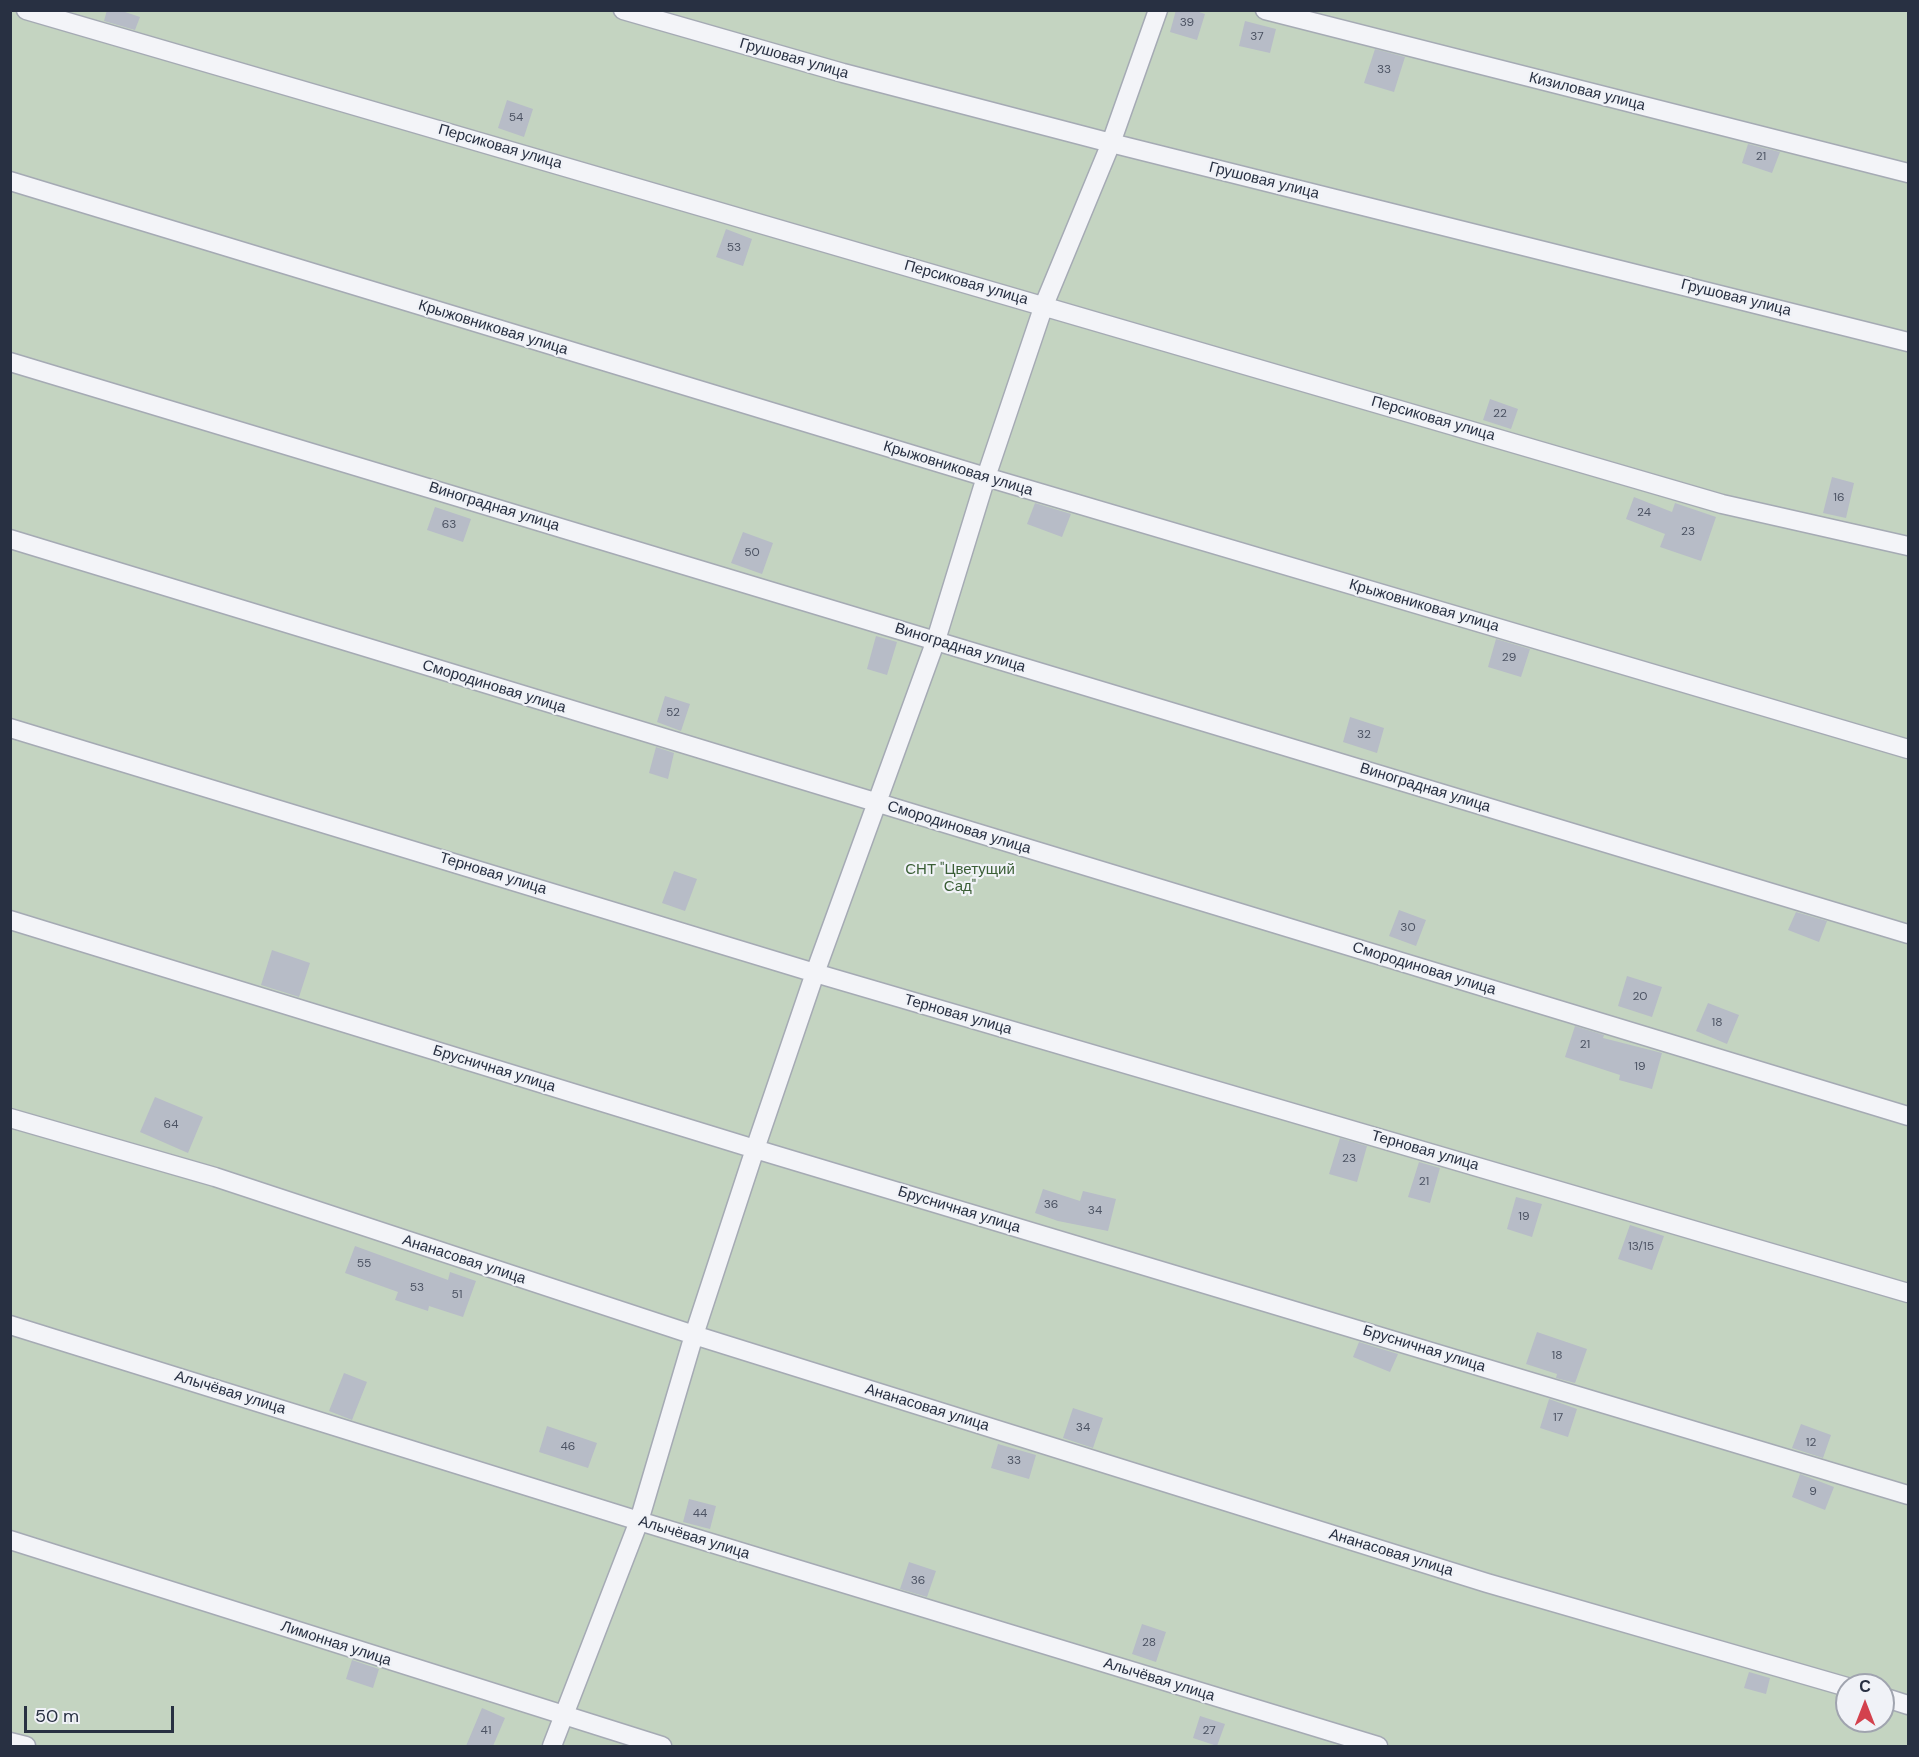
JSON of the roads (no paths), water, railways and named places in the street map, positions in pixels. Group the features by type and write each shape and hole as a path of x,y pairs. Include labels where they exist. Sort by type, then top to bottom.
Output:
{"street":[{"name":"Персиковая улица","path":"26,10 1722,504 1908,546"},
{"name":"Грушовая улица","path":"623,10 843,73 1111,143 1908,342"},
{"path":"552,1746 639,1521 694,1335 755,1149 815,973 936,640 986,477 1044,305 1111,143 1158,10"},
{"name":"Кизиловая улица","path":"1265,10 1908,173"},
{"name":"Крыжовниковая улица","path":"10,181 986,477 1908,749"},
{"name":"Виноградная улица","path":"10,362 1908,934"},
{"name":"Смородиновая улица","path":"10,539 1908,1116"},
{"name":"Терновая улица","path":"10,728 815,973 1908,1293"},
{"name":"Брусничная улица","path":"10,920 755,1149 1908,1495"},
{"name":"Ананасовая улица","path":"10,1118 215,1177 694,1335 1486,1583 1835,1684"},
{"name":"Алычёвая улица","path":"10,1325 639,1521 1378,1746"},
{"name":"Лимонная улица","path":"10,1540 662,1746"},
{"path":"10,1742 26,1746"}],"park label":[{"name":"СНТ \"Цветущий Сад\"","path":"960,878"}]}
